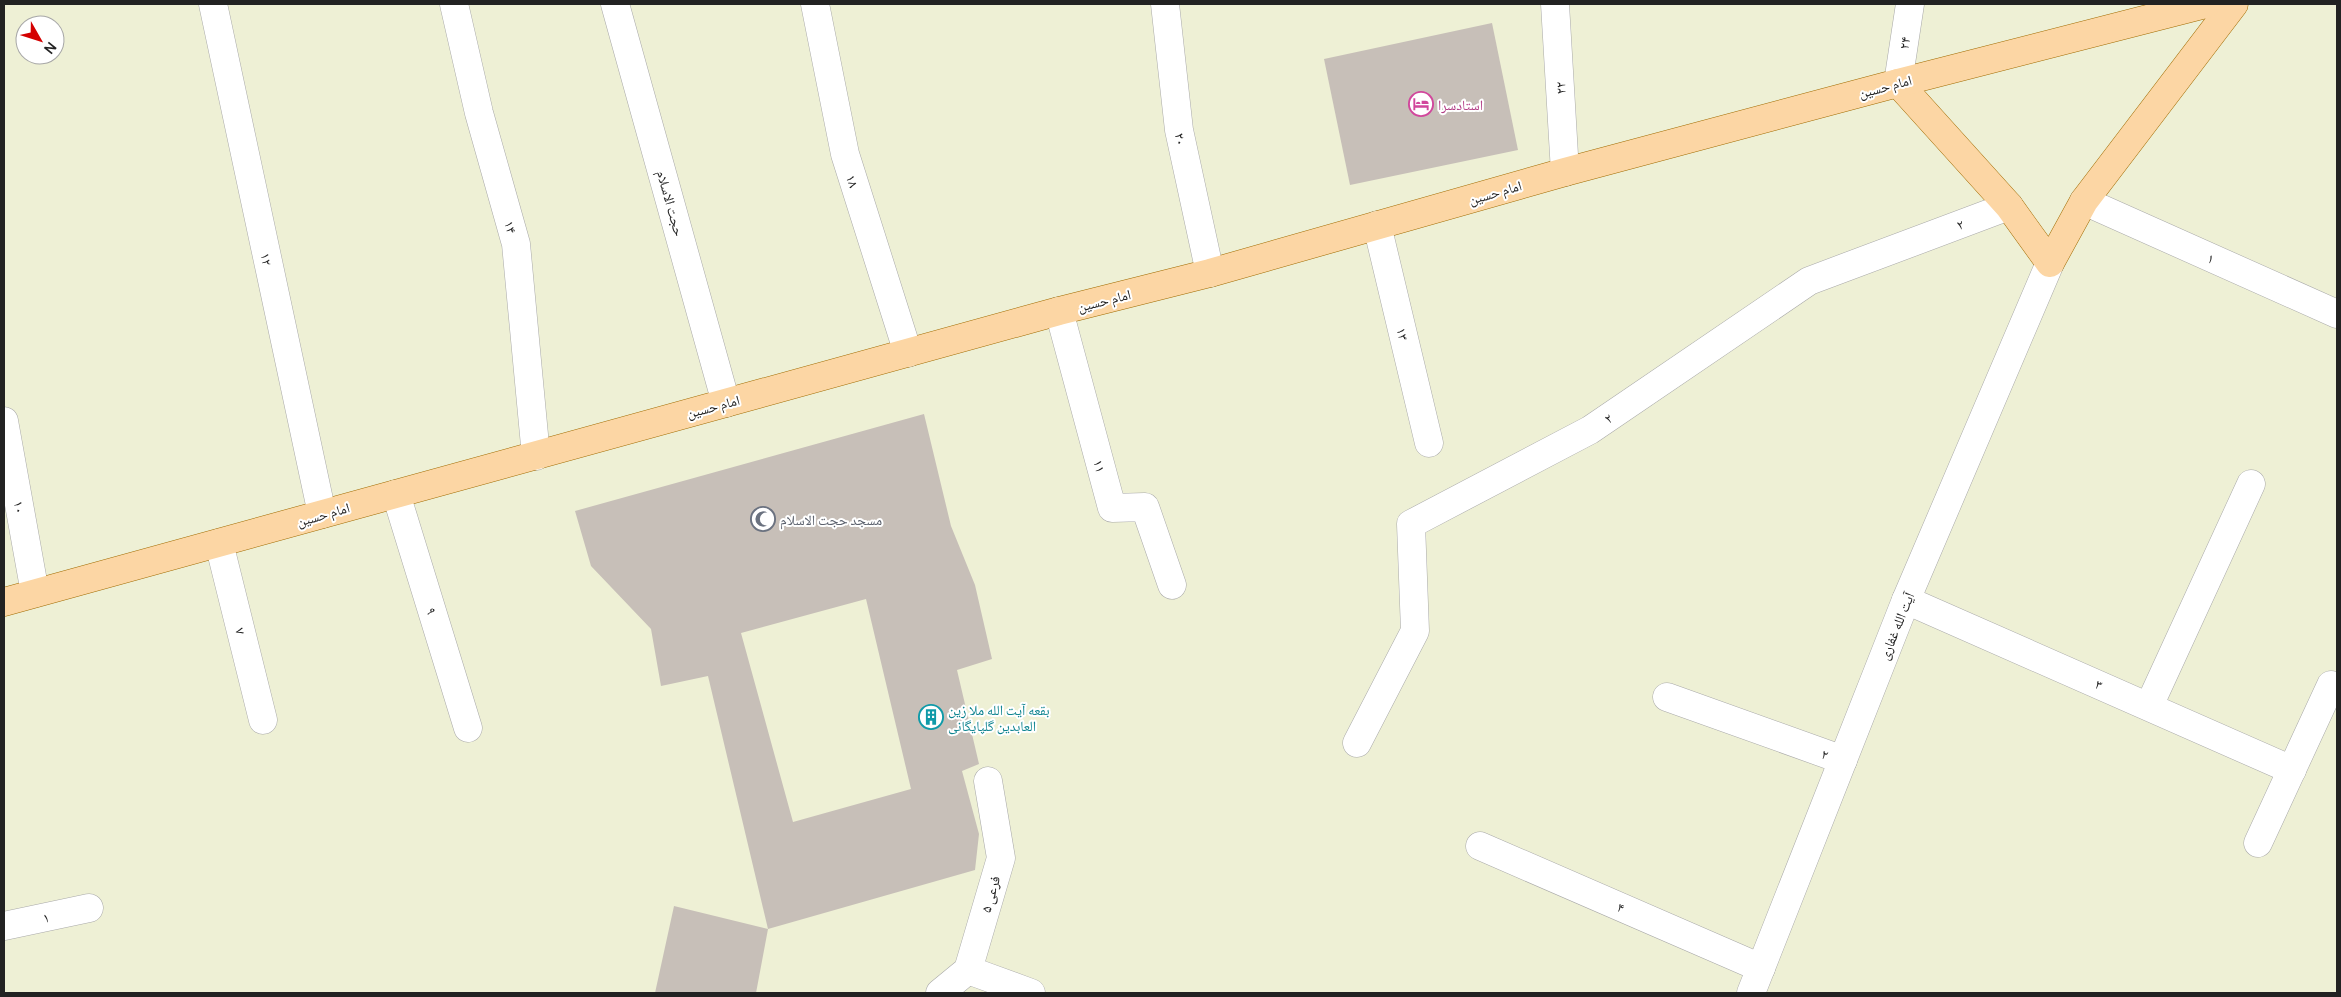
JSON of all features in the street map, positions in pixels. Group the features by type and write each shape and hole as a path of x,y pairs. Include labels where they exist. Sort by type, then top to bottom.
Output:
{"main road":[{"name":"امام حسین","path":"4,602 1059,311 1210,273 1565,172 1898,83 2206,4"},
{"path":"1898,83 2009,206 2050,264 2084,202 2234,4"}],"street":[{"name":"۱۲","path":"213,4 322,514"},
{"name":"۱۴","path":"454,4 478,113 516,244 536,456"},
{"name":"حجت الاسلام","path":"615,4 726,403"},
{"name":"۱۸","path":"815,4 844,154 908,353"},
{"name":"۲۰","path":"1165,4 1179,130 1210,273"},
{"name":"۲۲","path":"1555,4 1565,172"},
{"name":"۲۴","path":"1898,83 1910,4"},
{"name":"۱","path":"2084,202 2337,314"},
{"name":"۲","path":"1357,743 1415,631 1411,524 1590,430 1809,281 2009,206"},
{"name":"۱۳","path":"1378,225 1429,442"},
{"name":"آیت الله غفاری","path":"1751,993 1906,600 2050,264"},
{"name":"۱۱","path":"1059,311 1112,508 1145,507 1172,585"},
{"name":"۱۰","path":"4,421 35,593"},
{"path":"2149,706 2251,484"},
{"name":"۹","path":"396,494 468,728"},
{"name":"۷","path":"219,543 263,720"},
{"name":"۳","path":"1906,600 2292,770"},
{"path":"2258,843 2331,686"},
{"name":"۲","path":"1667,697 1843,760"},
{"name":"فرعی ۵","path":"968,970 1000,858 988,781"},
{"name":"۴","path":"1480,846 1762,968"},
{"name":"۱","path":"4,926 89,908"},
{"path":"940,993 968,970 1031,993"}],"green space":[{"path":"4,4 2337,4 2337,993 4,993"}],"building":[{"name":"استادسرا","path":"1492,23 1518,150 1350,185 1324,59"},
{"path":"924,414 951,526 975,585 992,659 957,670 979,764 962,771 979,834 975,870 768,929 708,676 661,686 651,629 591,566 575,511","holes":["866,599 911,789 793,822 741,633"]},
{"path":"674,906 768,929 756,993 655,993"}],"place":[{"name":"استادسرا","path":"1421,104"},
{"name":"مسجد حجت الاسلام","path":"763,519"},
{"name":"بقعه آیت الله ملا زین العابدین گلپایگانی","path":"931,717"}]}
